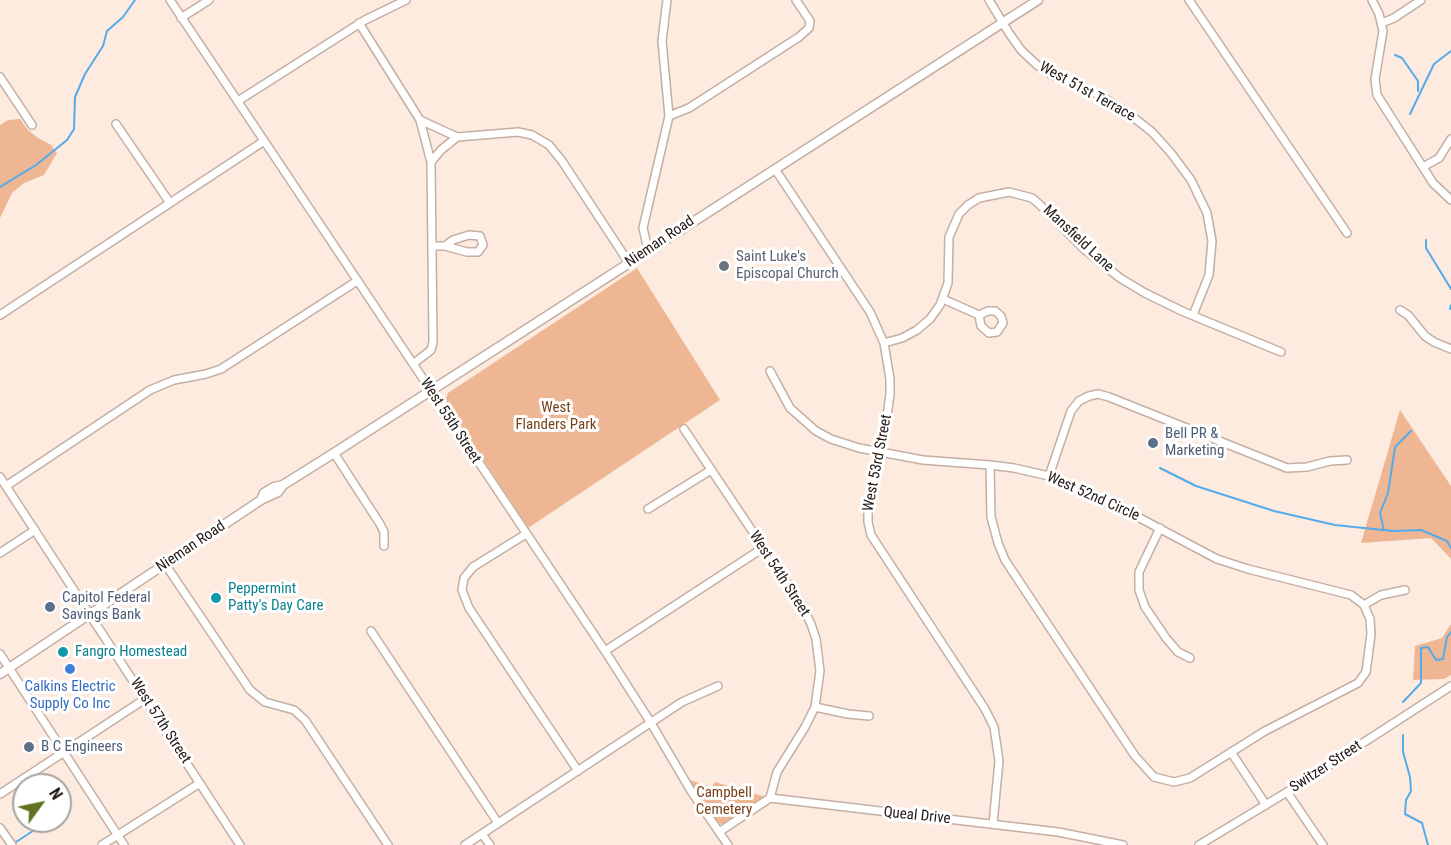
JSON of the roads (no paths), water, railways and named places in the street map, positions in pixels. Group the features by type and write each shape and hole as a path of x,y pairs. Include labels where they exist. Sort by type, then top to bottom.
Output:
{"main road":[{"name":"Nieman Road","path":"0,674 429,390 1038,0"}],"street":[{"name":"West 55th Street","path":"170,0 605,651 691,791 728,845"},
{"path":"181,18 209,0"},
{"path":"238,101 360,23 406,0"},
{"path":"648,250 643,228 669,116 662,41 667,0"},
{"path":"669,116 689,108 799,37 810,25 810,21 796,0"},
{"name":"West 51st Terrace","path":"989,0 1021,50 1037,65 1052,75 1099,95 1141,123 1172,153 1191,180 1207,213 1212,241 1209,275 1193,315"},
{"path":"1189,0 1347,233"},
{"path":"1371,0 1382,23 1382,42 1375,78 1377,95 1433,183 1451,200"},
{"path":"1382,23 1421,0"},
{"path":"360,23 420,120 431,162 433,342 431,350 413,364"},
{"path":"0,77 32,125"},
{"path":"420,120 457,136 518,132 543,140 556,152 629,263"},
{"path":"116,124 170,203"},
{"path":"431,162 457,136"},
{"path":"1423,167 1439,158 1451,139"},
{"path":"0,315 264,141"},
{"name":"West 53rd Street","path":"775,169 870,312 884,343 890,394 868,505 868,522 871,535 985,709 994,727 999,761 993,824"},
{"name":"Mansfield Lane","path":"884,343 902,338 917,330 930,319 944,299 948,283 949,237 955,220 963,209 979,198 1009,192 1032,198 1084,249 1120,278 1163,303 1281,352"},
{"path":"432,246 478,252 483,245 480,236 469,235 453,240 445,246"},
{"path":"6,486 150,390 174,380 221,369 357,281"},
{"path":"944,299 979,315"},
{"path":"1400,310 1408,315 1425,336 1451,349"},
{"name":"West 52nd Circle","path":"770,371 790,408 816,431 848,446 923,460 1014,468 1049,476 1160,528 1224,562 1351,595 1364,605"},
{"path":"1049,476 1071,411 1079,401 1098,394 1287,468 1307,468 1330,461 1347,460"},
{"name":"West 54th Street","path":"684,429 811,624 816,639 820,663 815,706 805,728 777,772 770,798"},
{"path":"334,453 380,524 384,532 384,546"},
{"path":"990,465 991,517 1001,550 1135,756 1146,770 1163,781 1174,782 1190,778 1293,715 1358,683 1366,672 1371,633 1370,619 1364,605 1381,595 1405,590"},
{"path":"648,509 711,470"},
{"name":"West 57th Street","path":"0,477 240,845"},
{"path":"1160,528 1139,572 1139,590 1148,612 1172,647 1190,658"},
{"path":"0,553 35,530"},
{"path":"526,534 473,567 464,578 462,590 469,608 578,771"},
{"path":"605,651 763,548"},
{"path":"165,564 250,690 265,702 294,710 305,720 388,845"},
{"path":"371,631 498,823"},
{"path":"0,654 124,845"},
{"path":"465,845 682,702 718,686"},
{"name":"Switzer Street","path":"1199,845 1287,792 1451,686"},
{"path":"0,794 145,699"},
{"path":"815,706 848,714 869,716"},
{"path":"1231,752 1266,805"},
{"path":"102,845 200,783"},
{"path":"1287,792 1323,845"},
{"path":"718,832 770,798"},
{"name":"Queal Drive","path":"770,798 1092,837 1123,845"},
{"path":"0,828 12,845"},
{"path":"482,834 490,845"},
{"path":"1212,837 1217,845"}],"waterway":[{"path":"0,187 36,165 67,140 74,129 75,97 85,74 103,46 107,31 123,17 135,0"},
{"path":"1410,114 1434,64 1451,51"},
{"path":"1395,55 1402,58 1418,81 1418,91"},
{"path":"1426,240 1426,248 1451,289"},
{"path":"1450,309 1451,305"},
{"path":"1384,530 1380,513 1388,493 1395,447 1411,431"},
{"path":"1160,468 1196,486 1274,511 1335,525 1393,531 1421,530 1447,541 1451,548"},
{"path":"1403,702 1421,683 1421,648 1428,647 1436,660 1443,659 1447,637 1451,632"},
{"path":"1403,735 1403,752 1410,777 1411,791 1406,800 1405,814 1422,823 1428,845"},
{"path":"16,842 30,833"}],"place":[{"name":"Saint Luke's Episcopal Church","path":"724,266"},
{"name":"Bell PR & Marketing","path":"1153,443"},
{"name":"Peppermint Patty's Day Care","path":"216,598"},
{"name":"Capitol Federal Savings Bank","path":"50,607"},
{"name":"Fangro Homestead","path":"63,652"},
{"name":"Calkins Electric Supply Co Inc","path":"70,669"},
{"name":"B C Engineers","path":"29,747"}],"park label":[{"name":"West Flanders Park","path":"556,416"},
{"name":"Campbell Cemetery","path":"724,802"}]}
